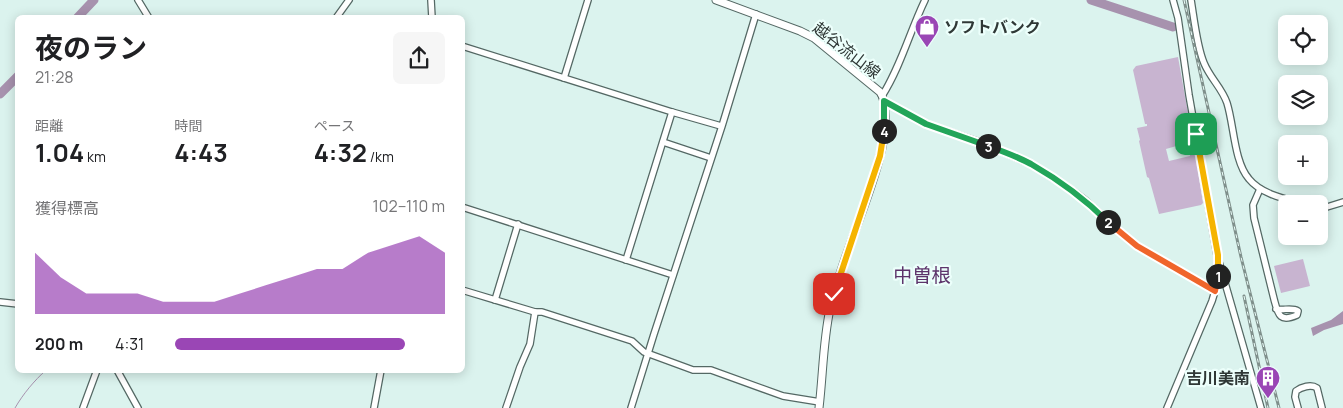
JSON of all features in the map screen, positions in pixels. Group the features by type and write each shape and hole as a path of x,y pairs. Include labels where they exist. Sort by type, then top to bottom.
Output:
{"main road":[{"name":"越谷流山線","path":"716,0 814,38 883,98 884,128 880,156 836,285 830,310 820,405"}],"street":[{"path":"138,0 147,15"},
{"path":"338,15 349,0"},
{"path":"431,0 432,15"},
{"path":"564,78 588,0"},
{"path":"925,0 883,98 926,124 977,141 1031,164 1074,191 1137,246 1215,291"},
{"path":"1173,0 1178,18 1189,95 1218,255 1261,408"},
{"path":"1190,0 1201,55 1205,66 1226,100 1240,165 1250,181 1260,189 1278,196"},
{"path":"631,408 756,14"},
{"path":"465,47 722,126"},
{"path":"626,260 672,112"},
{"path":"663,142 711,158"},
{"path":"1260,189 1253,205 1254,218 1276,308"},
{"path":"1328,206 1343,202"},
{"path":"465,208 673,275"},
{"path":"495,300 518,224"},
{"path":"1167,408 1212,301 1218,281 1218,255"},
{"path":"465,291 536,312 542,312 632,341 648,354 692,370 711,370 783,396 820,405"},
{"path":"0,302 15,304"},
{"path":"506,408 530,344 536,312"},
{"path":"83,408 96,373"},
{"path":"120,373 138,408"},
{"path":"374,408 380,373"},
{"path":"1298,408 1295,396 1296,391 1300,388 1312,386 1318,390 1322,408"}],"shaded area":[{"path":"1178,57 1188,113 1184,115 1184,118 1188,117 1193,146 1189,148 1188,145 1192,144 1188,130 1177,133 1180,145 1166,149 1169,161 1190,156 1190,153 1195,152 1203,203 1159,214 1149,178 1147,177 1139,141 1137,128 1147,126 1147,124 1145,124 1133,70 1136,66"},
{"path":"1303,259 1310,286 1281,293 1274,266"},
{"path":"1343,311 1343,324 1313,336 1311,328 1331,320"}],"waterway":[{"path":"80,15 94,0"},
{"path":"1091,0 1173,27"},
{"path":"0,94 15,79"},
{"path":"15,408 29,388 43,373"}],"railway":[{"path":"1184,0 1241,257 1279,408"},
{"path":"1244,296 1268,408"}],"place":[{"name":"ソフトバンク","path":"927,48"},
{"name":"吉川美南","path":"1268,399"}],"district":[{"name":"中曽根","path":"922,275"}],"route":[{"path":"834,294 880,156 884,128 884,101 926,124 977,141 1031,164 1074,191 1131,242 1215,291 1218,281 1218,255 1196,134"}]}
